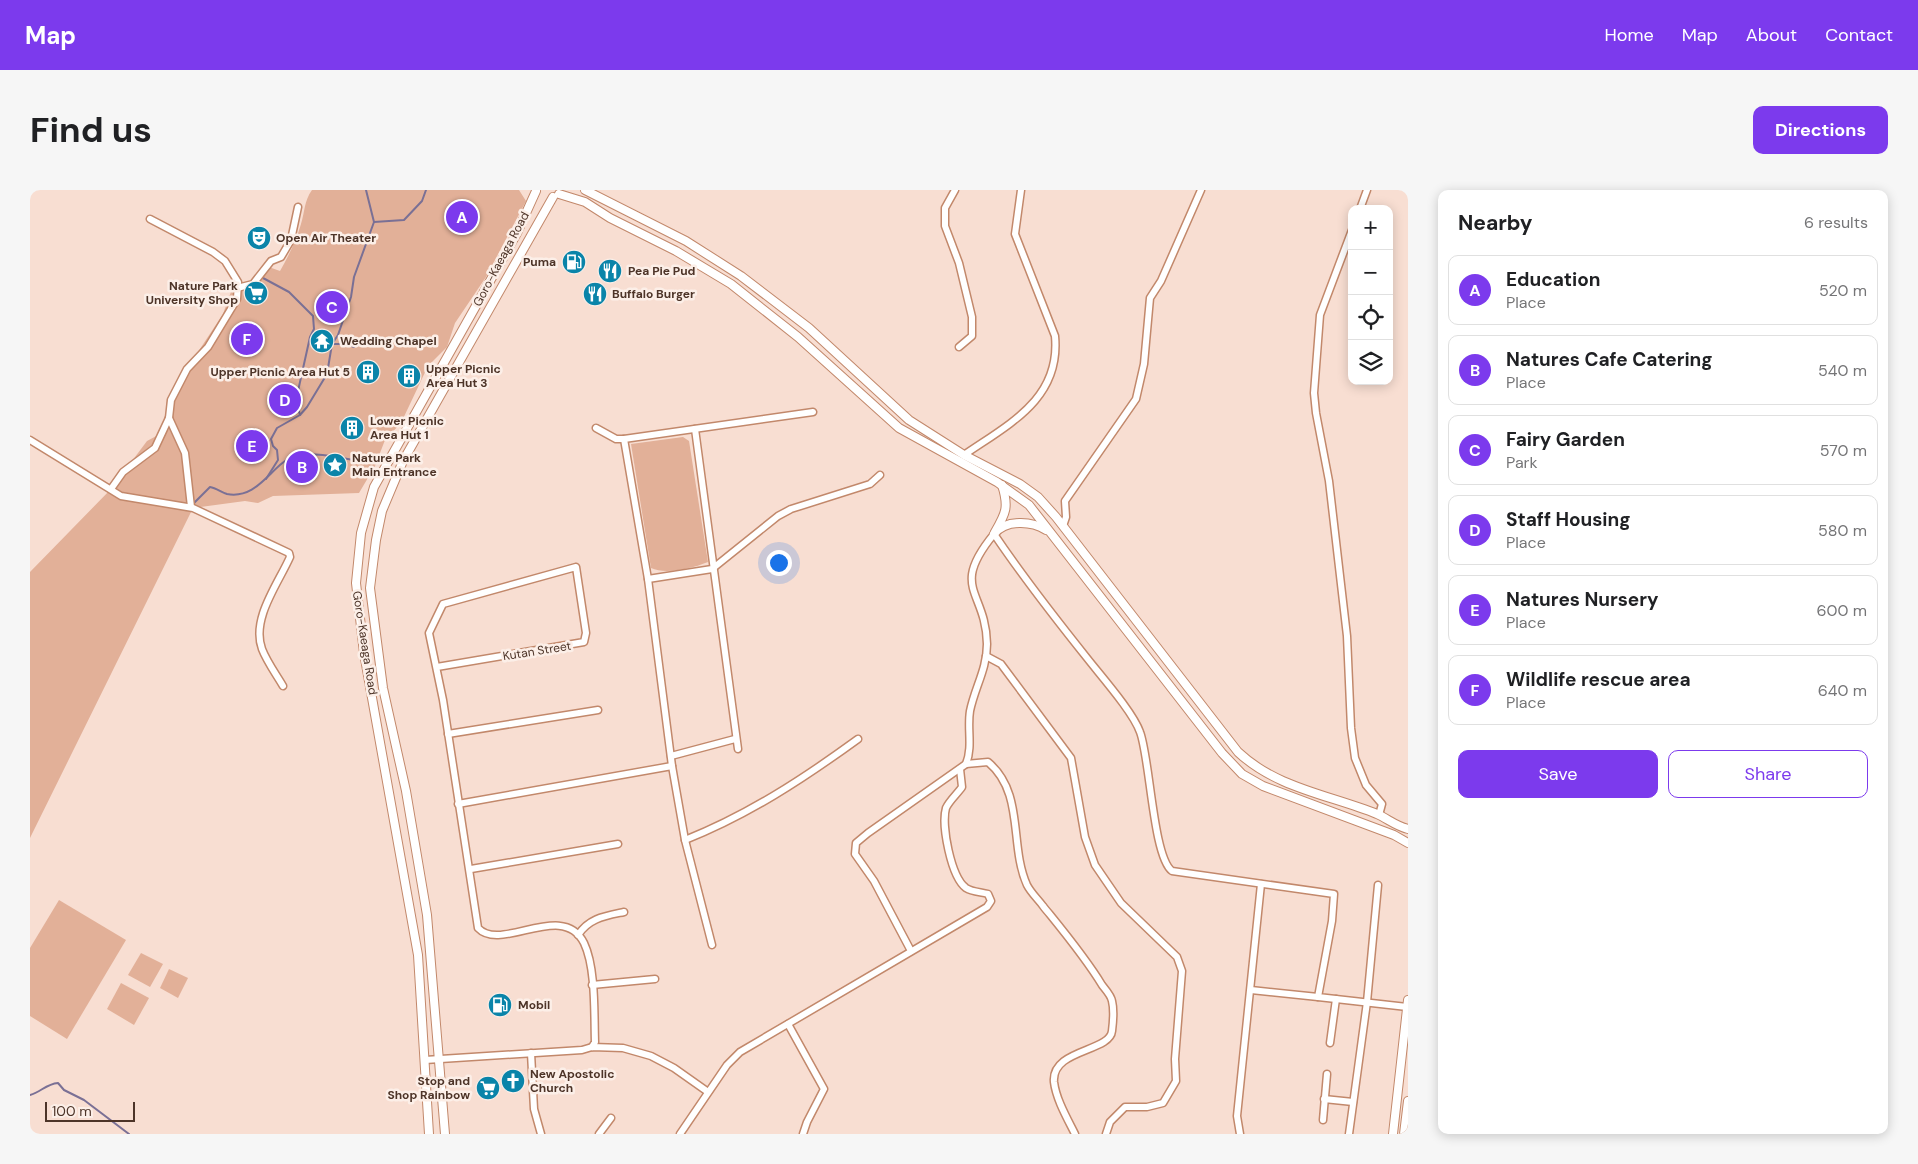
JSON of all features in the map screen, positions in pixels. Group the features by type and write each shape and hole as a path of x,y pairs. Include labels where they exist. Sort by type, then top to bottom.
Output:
{"main road":[{"path":"585,190 686,241 741,276 809,328 902,415 964,455 1029,490 1063,526 1242,756 1267,775 1379,815 1408,829"},
{"path":"536,191 544,197 558,194 585,202 610,218 676,251 731,284 790,330 899,428 1002,486 1028,505 1222,753 1242,774 1271,790 1394,835 1408,843"},
{"name":"Goro-Kaeaga Road","path":"429,1134 418,955 363,645 356,583 357,557 369,500 374,487 517,233 536,191"},
{"name":"Goro-Kaeaga Road","path":"445,1134 427,915 406,791 383,688 370,588 376,540 382,512 403,461 558,194"},
{"path":"994,534 1006,509 1007,500 1002,486"},
{"path":"994,534 999,529 1025,522 1038,525 1052,534"},
{"path":"1393,1134 1408,1003"},
{"path":"1404,1134 1408,1101"}],"street":[{"path":"954,190 945,208 945,226 959,263 972,317 972,336 959,347"},
{"path":"964,455 1023,415 1046,387 1054,367 1056,352 1055,336 1015,234 1021,190"},
{"path":"1063,526 1066,517 1065,501 1136,399 1144,364 1150,298 1161,281 1201,190"},
{"path":"1361,205 1367,190"},
{"path":"238,288 253,284 271,261 282,257 291,240 298,207"},
{"path":"111,489 123,472 155,448 169,418 171,400 187,369 202,355 237,299 238,282 225,260 150,219"},
{"path":"1348,241 1320,315 1314,393 1329,481 1348,636 1354,748 1366,785 1382,804 1379,815"},
{"path":"596,428 616,439 624,439 813,412"},
{"path":"169,418 185,453 191,507"},
{"path":"696,429 712,569 735,739 738,749"},
{"path":"624,439 648,579 672,766 684,840 712,946"},
{"path":"30,440 121,496 139,500 170,502 191,507 243,530 290,555 259,622 261,647 283,686"},
{"path":"648,579 712,569 778,516 791,509 870,484 880,475"},
{"path":"911,951 874,881 855,854 855,847 856,843 868,833 966,764 971,747 970,712 985,668 986,656 986,630 972,590 972,579 975,560 994,534 1118,698 1140,731 1161,848 1167,868 1334,894 1332,922 1318,997"},
{"name":"Kutan Street","path":"576,567 586,633 584,642 437,667 429,633 443,604 576,567"},
{"path":"986,656 1001,664 1071,758 1085,837 1095,865 1121,903 1177,957 1182,971 1176,1081 1171,1092 1163,1103 1147,1107 1125,1107 1110,1122 1106,1134"},
{"path":"437,667 458,804 471,869 477,922 483,932 496,936 527,928 555,926 566,928 578,935 583,942 589,959 595,1042 592,1047"},
{"path":"448,734 598,710"},
{"path":"671,756 735,739"},
{"path":"684,840 765,802 812,773 858,739"},
{"path":"966,764 988,762 1000,772 1010,793 1022,872 1028,888 1083,954 1112,1000 1112,1034 1107,1041 1078,1052 1058,1066 1054,1080 1063,1109 1075,1134"},
{"path":"458,804 672,766"},
{"path":"680,1134 727,1065 740,1052 987,907 991,901 988,894 964,886 956,875 947,845 944,818 947,806 962,787 960,769"},
{"path":"471,869 618,844"},
{"path":"1240,1134 1237,1116 1261,884"},
{"path":"1349,1134 1367,1002 1378,885"},
{"path":"578,935 584,925 596,918 624,912"},
{"path":"592,985 655,979"},
{"path":"1251,990 1367,1002 1408,1003"},
{"path":"1330,1043 1336,999"},
{"path":"788,1024 824,1089 806,1122 803,1134"},
{"path":"425,1060 582,1050 592,1047 623,1048 651,1056 674,1068 708,1092"},
{"path":"531,1053 534,1109 541,1134"},
{"path":"1323,1120 1327,1074"},
{"path":"1324,1099 1353,1102"},
{"path":"599,1134 611,1118"}],"shaded area":[{"path":"312,190 519,190 526,201 486,277 455,323 447,347 428,366 401,423 385,440 375,466 359,493 273,496 258,503 245,501 193,508 30,838 30,572 111,489 147,441 173,427 166,416 167,399 223,314 232,289 255,282 266,266 280,271 297,236 306,202"},
{"path":"683,437 689,441 708,562 680,570 657,570 651,568 631,444"},
{"path":"59,900 126,940 67,1039 30,1016 30,948"},
{"path":"141,953 163,964 150,987 128,975"},
{"path":"169,969 188,978 178,998 160,988"},
{"path":"121,983 149,998 134,1025 107,1009"}],"waterway":[{"path":"332,344 338,335 351,297 354,277 374,222 366,190"},
{"path":"374,222 404,220 422,201 426,190"},
{"path":"263,278 289,292 313,316 314,329 310,337 296,400 300,415"},
{"path":"266,479 278,460 277,450 273,446 271,439 277,428 300,415 307,407 327,374 332,344 347,344 354,347"},
{"path":"193,504 210,487 227,494 248,492 287,460 303,454 322,455 371,463"},
{"path":"30,1095 58,1083 64,1090 84,1100 129,1134"}],"place":[{"name":"Education","path":"462,217"},
{"name":"Open Air Theater","path":"259,238"},
{"name":"Puma","path":"574,262"},
{"name":"Pea Pie Pud","path":"610,271"},
{"name":"Nature Park University Shop","path":"256,293"},
{"name":"Buffalo Burger","path":"595,294"},
{"name":"Fairy Garden","path":"332,307"},
{"name":"Wildlife rescue area","path":"247,339"},
{"name":"Wedding Chapel","path":"322,341"},
{"name":"Upper Picnic Area Hut 5","path":"368,372"},
{"name":"Upper Picnic Area Hut 3","path":"409,376"},
{"name":"Staff Housing","path":"285,400"},
{"name":"Lower Picnic Area Hut 1","path":"352,428"},
{"name":"Natures Nursery","path":"252,446"},
{"name":"Nature Park Main Entrance","path":"335,465"},
{"name":"Natures Cafe Catering","path":"302,467"},
{"name":"Mobil","path":"500,1005"},
{"name":"New Apostolic Church","path":"513,1081"},
{"name":"Stop and Shop Rainbow","path":"488,1088"}]}
